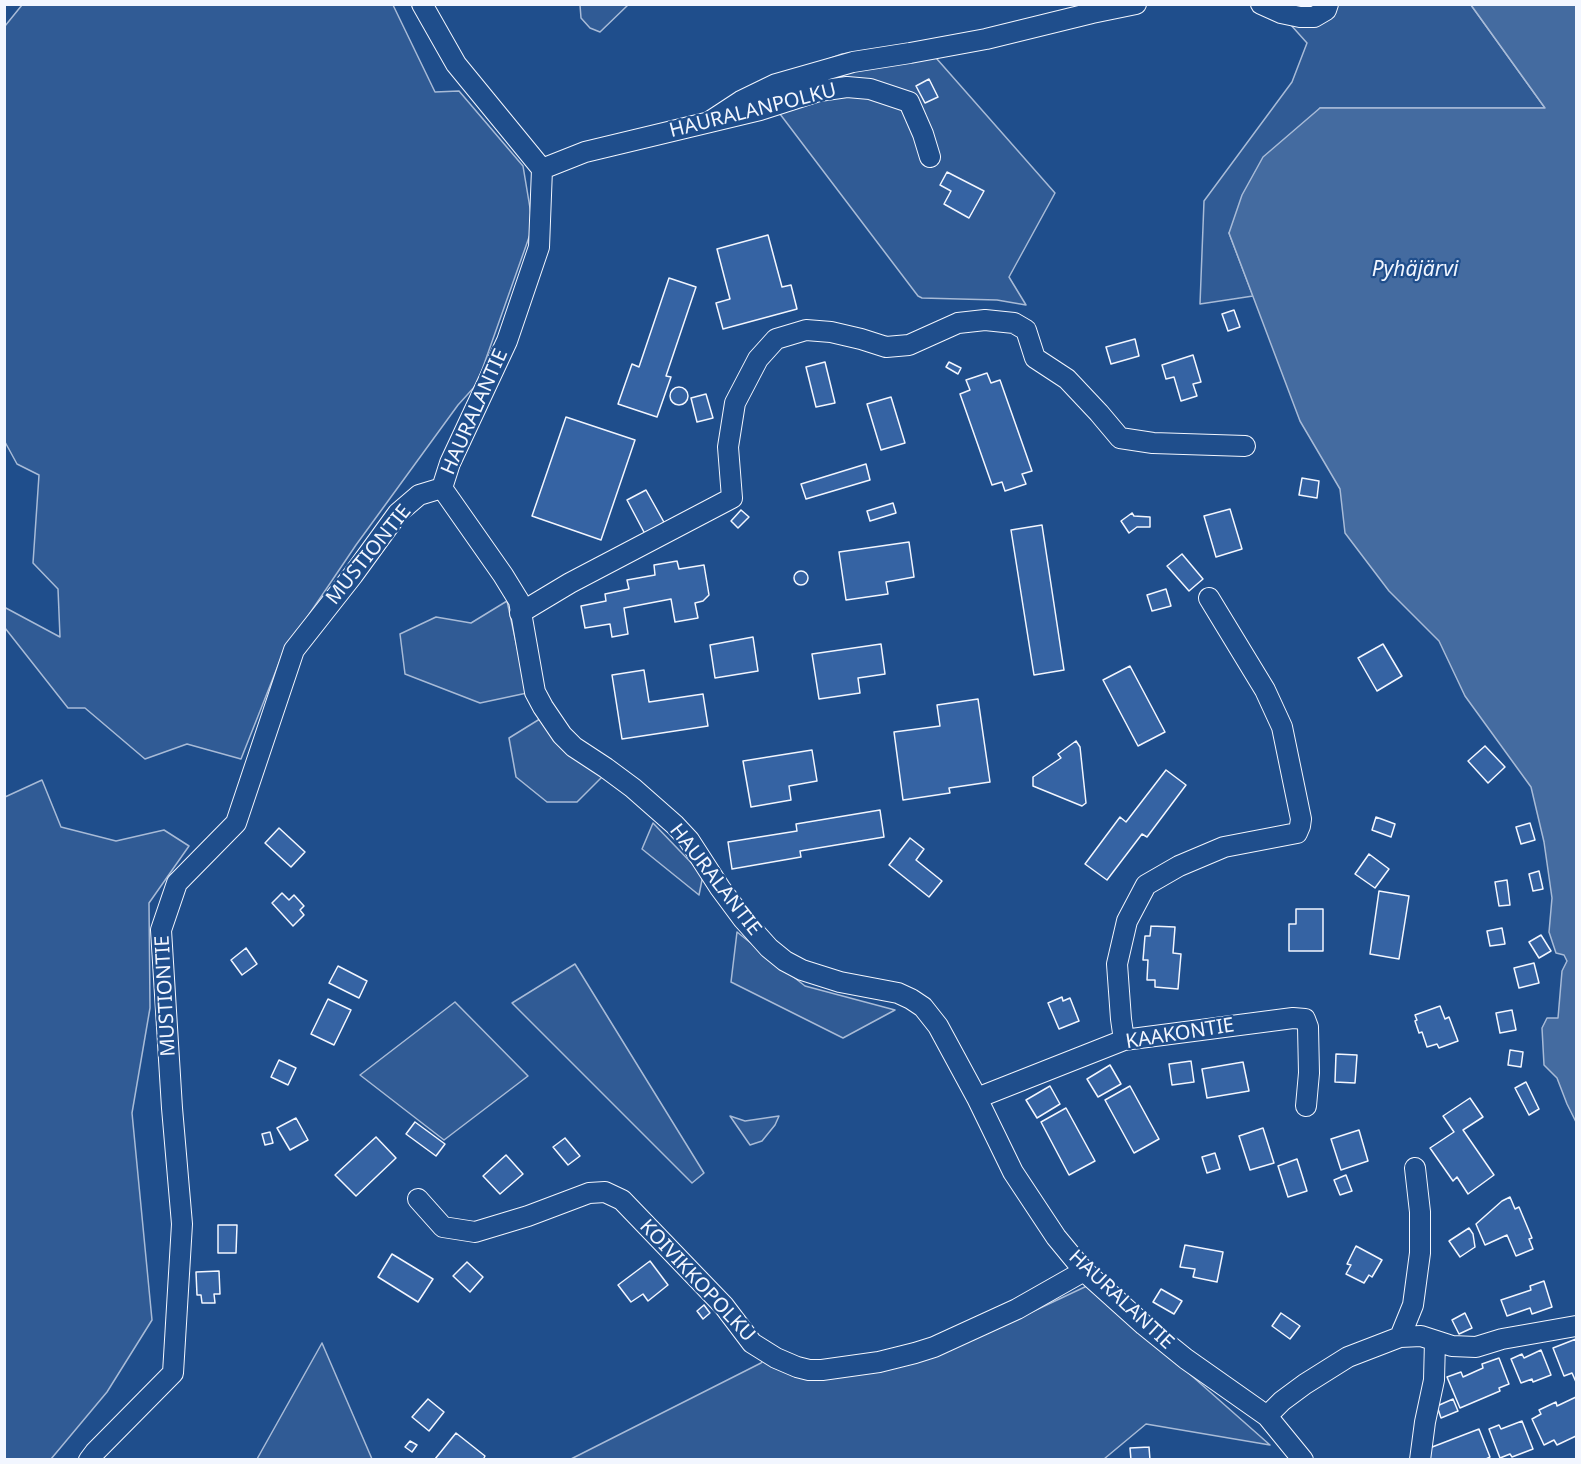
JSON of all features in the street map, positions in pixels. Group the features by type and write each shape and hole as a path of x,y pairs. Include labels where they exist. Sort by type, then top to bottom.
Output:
{"street":[{"path":"422,4 456,64 542,169"},
{"path":"709,122 741,101 776,84 853,62 986,39 1136,4"},
{"path":"1261,4 1281,13 1300,17 1314,16 1326,10 1328,4"},
{"name":"HAURALANPOLKU","path":"542,169 585,152 760,110 819,91 847,87 870,89 909,102 930,157"},
{"name":"HAURALANTIE","path":"542,169 539,247 507,341 450,463 441,488 503,575 519,602 535,692 543,707 562,735 574,747 633,788 675,825 689,840 743,919 785,961 802,970 840,982 898,993 923,1007 938,1026 1013,1172 1056,1237 1084,1271 1186,1359 1267,1416 1303,1460"},
{"path":"520,613 570,583 732,498 728,447 735,403 758,359 776,339 806,330 831,332 886,347 909,345 958,323 985,320 1014,323 1026,330 1035,358 1066,379 1120,438 1153,443 1245,446"},
{"name":"MUSTIONTIE","path":"89,1460 173,1373 182,1224 161,930 177,883 236,823 294,650 398,513 419,495 441,488"},
{"path":"1125,1040 1117,964 1127,921 1146,885 1179,866 1224,847 1297,832 1300,826 1301,819 1282,727 1266,690 1209,598"},
{"name":"KAAKONTIE","path":"977,1098 1125,1040 1282,1019 1305,1019 1309,1038 1306,1106"},
{"path":"1400,1336 1413,1305 1420,1253 1420,1212 1415,1168"},
{"name":"KOIVIKKOPOLKU","path":"418,1199 443,1227 475,1232 528,1216 589,1193 605,1192 622,1200 724,1306 752,1343 776,1358 809,1370 879,1362 934,1347 1017,1309 1084,1271"},
{"path":"1267,1416 1282,1401 1305,1384 1348,1357 1400,1336 1421,1336 1452,1346 1476,1347 1502,1339 1576,1326"},
{"path":"1420,1460 1434,1380 1435,1341"}],"shaded area":[{"path":"580,4 628,5 600,32 590,28 581,18"},
{"path":"22,5 393,5 435,92 459,91 523,166 533,226 477,384 458,405 356,545 283,653 241,759 187,744 145,759 85,708 68,708 5,628 4,607 60,637 58,589 33,563 39,475 17,464 5,442 5,26"},
{"path":"1273,5 1471,5 1545,108 1320,108 1229,233 1253,296 1200,304 1204,201 1292,82 1307,43"},
{"path":"922,42 1055,193 1009,277 1026,305 997,300 918,296 758,85 842,54"},
{"path":"507,601 527,693 480,703 405,674 400,634 436,617 471,623"},
{"path":"543,717 604,775 577,802 547,802 516,777 509,738"},
{"path":"42,780 61,827 116,841 164,830 189,846 149,903 150,1008 132,1113 152,1320 107,1392 51,1459 5,1459 5,797"},
{"path":"653,823 703,875 699,895 642,849"},
{"path":"737,932 805,986 895,1010 843,1038 731,982"},
{"path":"575,964 704,1173 692,1183 512,1003"},
{"path":"455,1002 528,1076 444,1140 360,1075"},
{"path":"730,1116 745,1121 779,1116 762,1141 750,1145"},
{"path":"1089,1285 1270,1445 1146,1424 1104,1459 569,1460 761,1363 767,1356 778,1364 899,1365 970,1341"},
{"path":"322,1343 372,1459 257,1459"}],"water":[{"name":"Pyhäjärvi","path":"1471,5 1576,5 1576,1122 1557,1078 1544,1065 1542,1028 1547,1018 1558,1018 1562,971 1567,961 1564,955 1556,953 1549,932 1552,898 1544,842 1531,787 1465,696 1439,641 1389,591 1345,533 1340,489 1300,421 1229,233 1242,195 1263,157 1320,108 1545,108"}],"building":[{"path":"929,79 938,97 925,103 916,86"},
{"path":"947,172 984,191 969,218 944,204 951,191 940,185"},
{"path":"768,235 782,287 791,285 797,309 723,329 716,303 730,299 717,249"},
{"path":"669,278 696,287 666,376 671,377 657,417 618,404 632,364 639,367"},
{"path":"1234,310 1240,327 1228,331 1222,314"},
{"path":"1135,339 1139,356 1111,364 1106,347"},
{"path":"1193,355 1201,382 1193,384 1197,396 1181,401 1174,377 1166,379 1162,365"},
{"path":"825,362 835,403 816,407 806,367"},
{"path":"949,362 961,368 958,374 946,367"},
{"path":"987,373 991,383 1000,380 1032,471 1022,474 1026,484 1005,491 1002,482 992,485 960,394 970,390 966,380"},
{"path":"679,387 685,390 688,396 685,402 679,405 673,402 670,396 673,390"},
{"path":"706,394 713,418 697,422 691,398"},
{"path":"891,397 905,443 881,450 867,404"},
{"path":"566,417 635,440 601,540 532,516"},
{"path":"866,464 870,480 806,499 801,484"},
{"path":"1302,478 1319,481 1317,498 1299,495"},
{"path":"646,490 665,524 645,534 627,500"},
{"path":"893,503 896,513 870,521 867,511"},
{"path":"1230,509 1242,549 1216,557 1204,516"},
{"path":"741,510 749,517 738,528 731,521"},
{"path":"1132,513 1134,516 1150,517 1150,527 1137,527 1129,533 1121,521"},
{"path":"1042,525 1064,670 1034,675 1011,530"},
{"path":"909,542 914,577 886,582 888,594 846,600 839,552"},
{"path":"1182,554 1203,579 1189,591 1167,566"},
{"path":"677,561 679,569 704,565 709,595 703,601 695,603 698,618 675,622 671,599 624,608 628,634 612,637 610,624 585,628 581,606 606,601 605,594 629,589 627,580 655,575 654,565"},
{"path":"801,571 806,573 808,578 806,583 801,585 796,583 794,578 796,573"},
{"path":"1166,589 1171,606 1152,611 1147,595"},
{"path":"753,637 758,671 715,678 710,645"},
{"path":"881,644 885,674 858,678 860,693 819,699 812,654"},
{"path":"1383,644 1402,676 1377,691 1358,658"},
{"path":"1130,666 1165,732 1138,746 1103,680"},
{"path":"644,670 649,702 703,694 708,726 622,739 612,675"},
{"path":"978,699 990,782 949,788 950,793 903,800 894,732 940,726 937,705"},
{"path":"1076,741 1080,747 1086,803 1082,806 1033,786 1033,777 1061,758 1058,754"},
{"path":"1485,746 1505,767 1488,783 1468,761"},
{"path":"812,750 817,781 789,786 791,800 751,807 743,761"},
{"path":"1166,770 1186,785 1147,837 1142,834 1107,880 1085,864 1120,817 1126,822"},
{"path":"880,810 884,837 800,851 801,857 732,869 728,842 797,831 796,824"},
{"path":"1376,817 1395,824 1391,837 1372,830"},
{"path":"1530,823 1535,840 1521,844 1516,827"},
{"path":"279,828 305,852 291,867 265,843"},
{"path":"910,838 924,849 916,860 942,881 929,897 889,865"},
{"path":"1369,854 1389,869 1375,888 1355,874"},
{"path":"1539,871 1543,889 1533,891 1529,874"},
{"path":"1507,880 1510,905 1499,906 1495,882"},
{"path":"1379,891 1409,896 1399,959 1370,954"},
{"path":"282,893 289,900 294,895 304,906 300,910 304,915 293,926 272,903"},
{"path":"1296,909 1323,909 1323,951 1289,951 1289,924 1296,924"},
{"path":"1151,926 1175,927 1173,953 1181,954 1178,989 1155,987 1155,980 1147,980 1148,960 1143,960 1145,936 1150,936"},
{"path":"1502,928 1505,944 1490,946 1487,931"},
{"path":"1541,935 1551,951 1539,958 1529,942"},
{"path":"246,948 257,964 242,975 231,960"},
{"path":"1534,963 1539,983 1519,988 1514,968"},
{"path":"338,966 367,981 359,998 329,983"},
{"path":"1062,997 1063,1001 1070,998 1079,1021 1059,1029 1048,1003"},
{"path":"328,999 351,1010 334,1045 311,1034"},
{"path":"1440,1006 1445,1019 1449,1017 1458,1041 1439,1048 1437,1044 1427,1047 1422,1032 1419,1033 1415,1015"},
{"path":"1512,1010 1516,1030 1500,1033 1496,1013"},
{"path":"1510,1050 1523,1052 1521,1067 1508,1065"},
{"path":"1336,1054 1357,1055 1355,1083 1335,1082"},
{"path":"279,1060 296,1068 288,1085 271,1077"},
{"path":"1191,1061 1194,1082 1172,1085 1169,1064"},
{"path":"1243,1062 1249,1091 1207,1098 1202,1069"},
{"path":"1110,1065 1121,1084 1098,1097 1087,1079"},
{"path":"1526,1082 1539,1109 1529,1115 1515,1088"},
{"path":"1050,1086 1060,1104 1037,1118 1026,1100"},
{"path":"1130,1086 1159,1139 1134,1153 1105,1100"},
{"path":"1470,1098 1483,1117 1463,1130 1494,1175 1468,1194 1457,1177 1453,1181 1430,1148 1454,1132 1443,1116"},
{"path":"1066,1108 1095,1161 1069,1175 1041,1122"},
{"path":"296,1118 308,1140 290,1150 277,1128"},
{"path":"415,1122 445,1144 436,1156 406,1134"},
{"path":"1263,1128 1274,1163 1250,1170 1239,1136"},
{"path":"1359,1130 1368,1161 1341,1170 1331,1139"},
{"path":"270,1132 273,1143 265,1145 262,1134"},
{"path":"376,1137 396,1158 356,1196 335,1175"},
{"path":"565,1138 580,1156 568,1165 553,1147"},
{"path":"1215,1153 1220,1169 1207,1173 1202,1157"},
{"path":"506,1155 523,1174 500,1194 483,1176"},
{"path":"1297,1159 1307,1191 1288,1197 1278,1166"},
{"path":"1346,1175 1352,1191 1340,1195 1334,1180"},
{"path":"1510,1197 1515,1209 1519,1207 1532,1238 1529,1239 1533,1249 1516,1256 1507,1235 1485,1245 1476,1224 1502,1201"},
{"path":"218,1225 237,1225 236,1253 218,1253"},
{"path":"1469,1228 1473,1234 1475,1247 1460,1257 1449,1241"},
{"path":"1185,1245 1223,1252 1217,1282 1193,1277 1195,1269 1180,1267"},
{"path":"1356,1246 1382,1260 1372,1277 1369,1275 1364,1283 1346,1274 1351,1265 1347,1264"},
{"path":"392,1254 433,1279 418,1302 378,1277"},
{"path":"650,1261 668,1285 648,1301 643,1294 631,1302 618,1285"},
{"path":"467,1262 483,1277 470,1292 453,1276"},
{"path":"219,1271 220,1294 214,1294 215,1303 202,1303 201,1295 197,1295 196,1272"},
{"path":"1544,1281 1552,1307 1532,1314 1530,1308 1507,1316 1501,1300 1531,1290 1530,1286"},
{"path":"1161,1289 1182,1301 1174,1314 1153,1302"},
{"path":"704,1305 710,1313 703,1319 697,1311"},
{"path":"1281,1313 1300,1326 1290,1339 1272,1326"},
{"path":"1465,1313 1472,1328 1459,1334 1452,1320"},
{"path":"1576,1339 1576,1382 1572,1373 1564,1376 1553,1348"},
{"path":"1541,1350 1551,1375 1533,1382 1532,1379 1521,1383 1511,1359 1522,1354 1524,1358"},
{"path":"1499,1358 1509,1384 1499,1388 1500,1391 1460,1408 1447,1377 1461,1372 1463,1377 1483,1368 1482,1364"},
{"path":"1576,1397 1576,1436 1557,1445 1554,1440 1544,1445 1532,1419 1541,1414 1539,1410 1556,1402 1557,1406"},
{"path":"428,1399 444,1412 429,1431 412,1417"},
{"path":"1453,1399 1458,1411 1441,1418 1437,1406"},
{"path":"1522,1421 1533,1449 1512,1457 1510,1454 1500,1458 1489,1429 1499,1425 1501,1429"},
{"path":"1479,1429 1490,1457 1484,1460 1431,1460 1427,1449"},
{"path":"456,1433 485,1456 483,1460 435,1459"},
{"path":"410,1441 417,1445 412,1452 405,1447"},
{"path":"1149,1447 1150,1460 1131,1460 1130,1448"}]}
